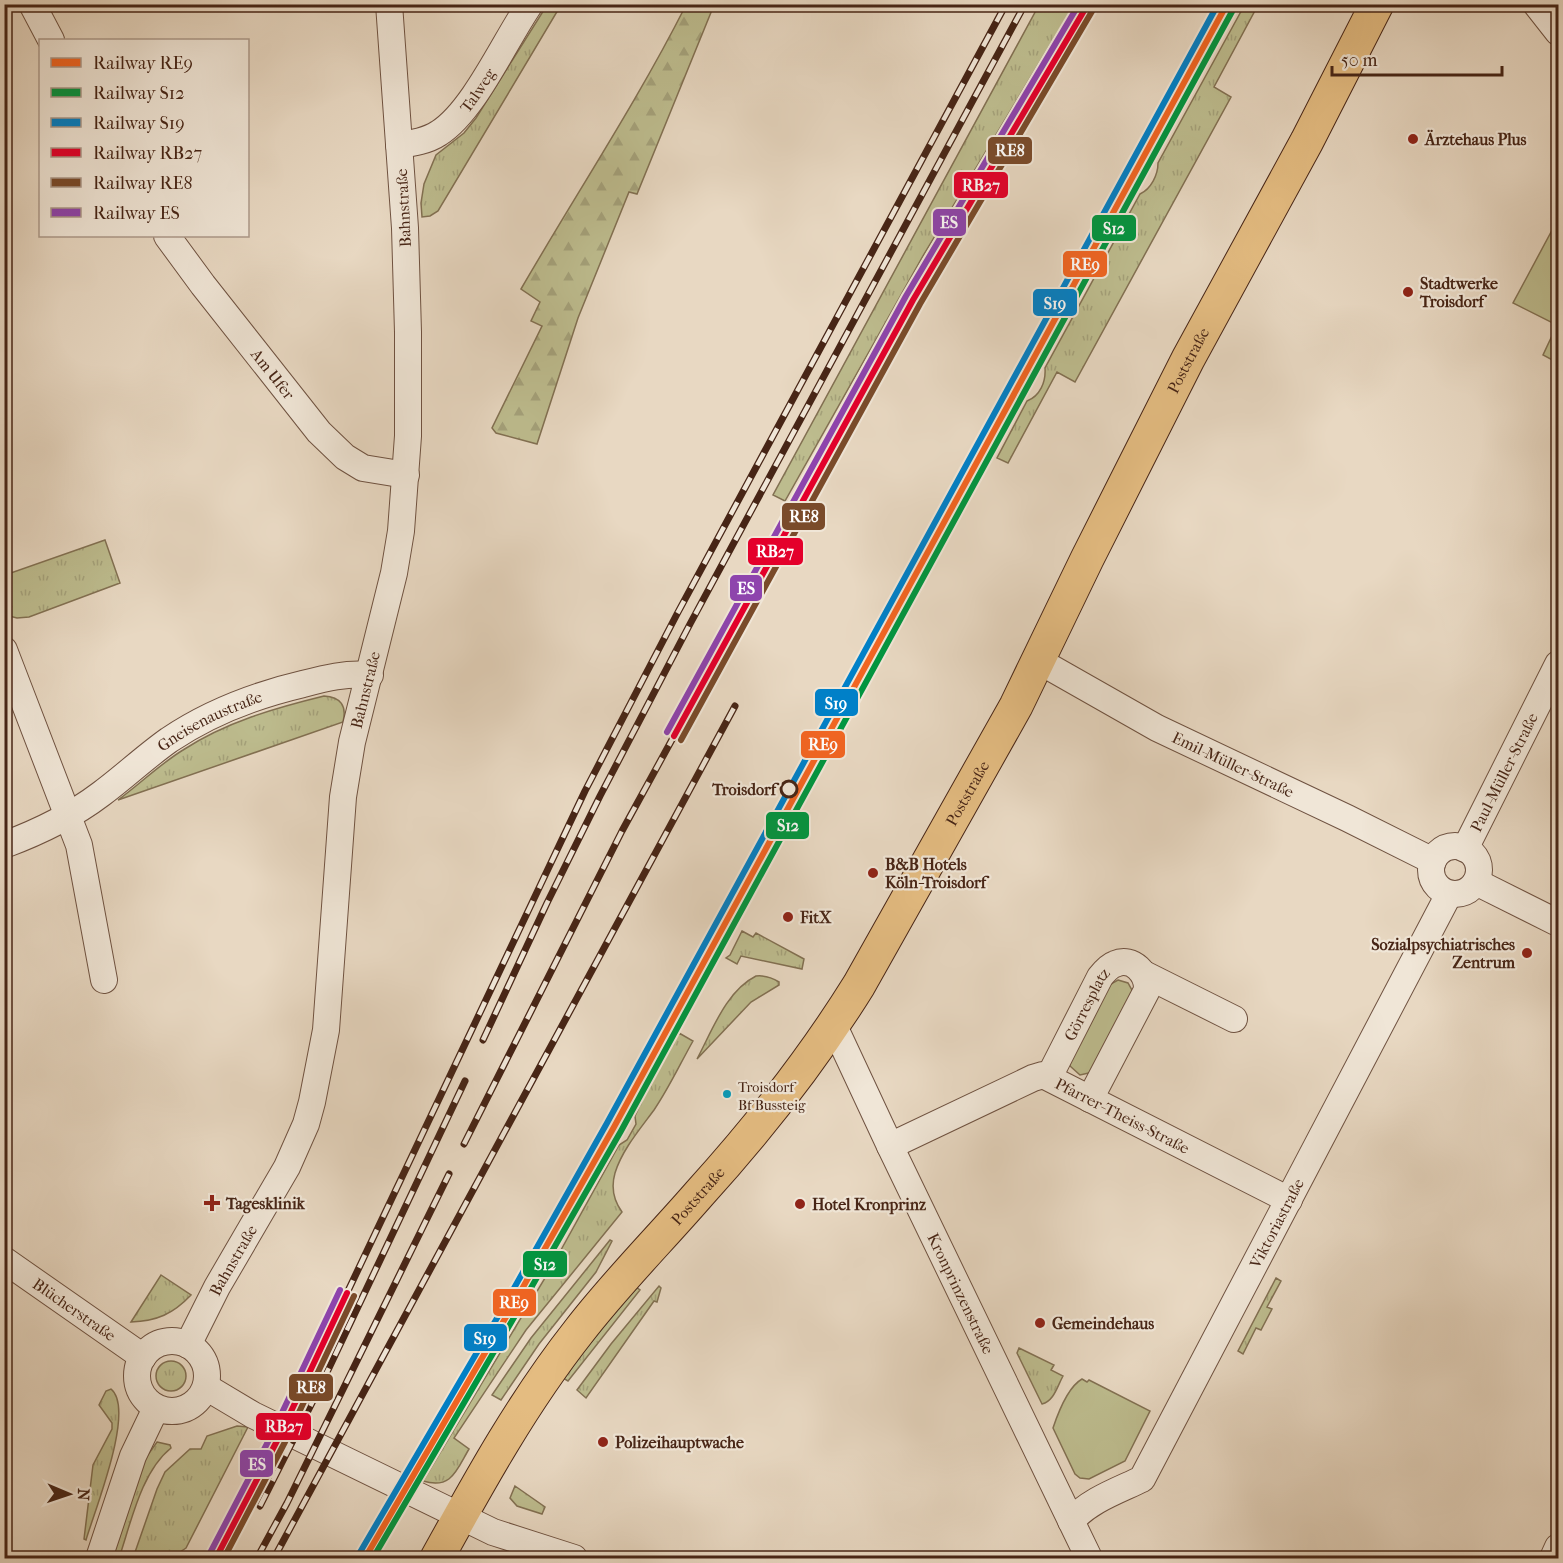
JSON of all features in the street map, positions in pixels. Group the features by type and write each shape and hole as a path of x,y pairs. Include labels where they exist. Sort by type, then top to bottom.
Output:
{"main road":[{"name":"Poststraße","path":"436,1558 517,1418 559,1358 631,1270 748,1137 834,1026 859,985 1039,661 1087,559 1194,348 1307,141 1377,4"}],"street":[{"path":"32,4 50,39"},
{"name":"Bahnstraße","path":"188,1345 217,1287 287,1167 306,1124 312,1102 326,1030 343,797 352,742 394,573 401,531 406,475 408,332 405,228 389,4"},
{"name":"Talweg","path":"399,145 423,141 439,133 463,111 530,4"},
{"path":"1536,4 1558,32"},
{"name":"Am Ufer","path":"168,237 319,432 345,457 363,468 406,475"},
{"path":"4,650 79,845 104,980"},
{"name":"Emil-Müller-Straße","path":"1039,661 1156,728 1433,861"},
{"name":"Paul-Müller-Straße","path":"1465,849 1558,664"},
{"name":"Gneisenaustraße","path":"4,845 44,829 69,815 99,795 169,740 225,709 301,684 350,673 370,675"},
{"path":"1446,848 1465,849 1478,863 1476,882 1467,891 1449,894 1442,890 1432,878 1433,861 1446,848"},
{"path":"1476,882 1558,923"},
{"name":"Viktoriastraße","path":"1071,1521 1080,1511 1099,1498 1142,1479 1449,894"},
{"name":"Görresplatz","path":"1049,1077 1100,977 1114,964 1129,963 1138,967 1144,974 1234,1020"},
{"path":"1090,1099 1147,990 1144,974"},
{"name":"Kronprinzenstraße","path":"834,1026 1089,1558"},
{"name":"Pfarrer-Theiss-Straße","path":"890,1146 1038,1075 1049,1077 1289,1200"},
{"name":"Blücherstraße","path":"4,1260 144,1357"},
{"path":"178,1342 188,1345 202,1358 206,1368 206,1388 201,1396 186,1409 176,1411 156,1408 140,1390 137,1379 144,1357 159,1344 178,1342"},
{"path":"206,1388 253,1415 493,1532 574,1558"},
{"path":"99,1558 133,1456 156,1408"}],"green space":[{"path":"547,5 561,5 438,211 430,216 422,217 421,203 424,184 436,155 464,133 476,118"},
{"path":"686,5 714,5 637,194 629,192 578,318 537,444 496,433 492,428 542,326 531,321 540,302 521,289 627,112"},
{"path":"1039,5 1074,5 923,256 785,501 773,495"},
{"path":"1246,5 1258,5 1214,87 1231,97 1075,382 1057,372 1008,463 997,458 1027,401 1032,399 1041,388 1045,368 1140,194 1153,181 1158,163"},
{"path":"1558,219 1558,363 1543,355 1557,325 1513,303"},
{"path":"105,540 120,583 29,617 17,618 5,615 5,575"},
{"path":"324,696 339,700 344,711 343,722 118,800 175,756 216,731 269,711"},
{"path":"742,931 753,937 756,933 804,959 802,969 741,956 737,964 726,958 730,955"},
{"path":"756,976 771,978 779,982 779,985 751,1002 697,1059 728,1001 736,991"},
{"path":"1118,980 1128,983 1133,992 1093,1072 1080,1075 1070,1066 1071,1059 1109,985"},
{"path":"679,1033 693,1041 670,1085 627,1148 615,1173 614,1194 622,1212 526,1330 454,1438 469,1449 457,1470 441,1483 423,1481 551,1268 619,1145 627,1140 636,1124 635,1116 648,1087"},
{"path":"610,1240 612,1241 596,1272 539,1344 501,1400 492,1395 531,1338"},
{"path":"161,1275 191,1295 171,1312 149,1320 131,1322"},
{"path":"1276,1278 1281,1281 1267,1307 1272,1309 1261,1330 1256,1328 1243,1354 1238,1351"},
{"path":"659,1286 661,1288 657,1302 654,1301 586,1398 577,1390"},
{"path":"636,1287 640,1290 568,1381 563,1378 608,1320"},
{"path":"1019,1348 1054,1365 1051,1370 1063,1376 1050,1400 1042,1404 1017,1353"},
{"path":"171,1361 181,1366 186,1376 181,1386 171,1391 161,1386 156,1376 161,1366"},
{"path":"1082,1379 1087,1382 1089,1380 1150,1411 1125,1461 1089,1479 1080,1478 1075,1474 1053,1428 1068,1394"},
{"path":"111,1389 117,1400 119,1417 116,1438 111,1462 86,1540 84,1539 93,1465 112,1429 112,1423 99,1405 106,1391"},
{"path":"237,1426 248,1427 186,1548 176,1558 133,1558 165,1472 190,1449 201,1449 207,1436"},
{"path":"157,1442 170,1445 171,1448 152,1470 145,1484 119,1558 108,1558 142,1463"},
{"path":"515,1486 545,1507 542,1514 517,1506 510,1498"}],"railway":[{"path":"347,1293 585,791 677,614 1006,4"},
{"path":"483,1040 600,796 690,624 1025,4"},
{"path":"274,1558 735,706"},
{"path":"464,1144 622,831 674,736"},
{"path":"260,1506 319,1389 465,1081"},
{"path":"257,1558 287,1503 449,1174"}],"rail line":[{"name":"ES","path":"667,732 906,296 1079,4"},
{"name":"RB27","path":"674,736 913,300 1088,4"},
{"name":"S19","path":"359,1554 500,1313 607,1123 1218,4"},
{"name":"RE9","path":"365,1558 614,1127 1227,4"},
{"name":"RE8","path":"681,740 920,304 1094,8"},
{"name":"S12","path":"373,1558 621,1131 1234,8"},
{"name":"ES","path":"209,1555 271,1436 340,1290"},
{"name":"RB27","path":"216,1558 278,1439 347,1293"},
{"name":"RE8","path":"224,1558 285,1442 354,1296"}],"place":[{"name":"Ärztehaus Plus","path":"1413,139"},
{"name":"Stadtwerke Troisdorf","path":"1408,292"},
{"name":"Troisdorf","path":"789,789"},
{"name":"B&B Hotels Köln-Troisdorf","path":"873,873"},
{"name":"FitX","path":"788,917"},
{"name":"Sozialpsychiatrisches Zentrum","path":"1527,953"},
{"name":"Troisdorf Bf Bussteig","path":"727,1094"},
{"name":"Tagesklinik","path":"212,1203"},
{"name":"Hotel Kronprinz","path":"800,1204"},
{"name":"Gemeindehaus","path":"1040,1323"},
{"name":"Polizeihauptwache","path":"603,1442"}]}
